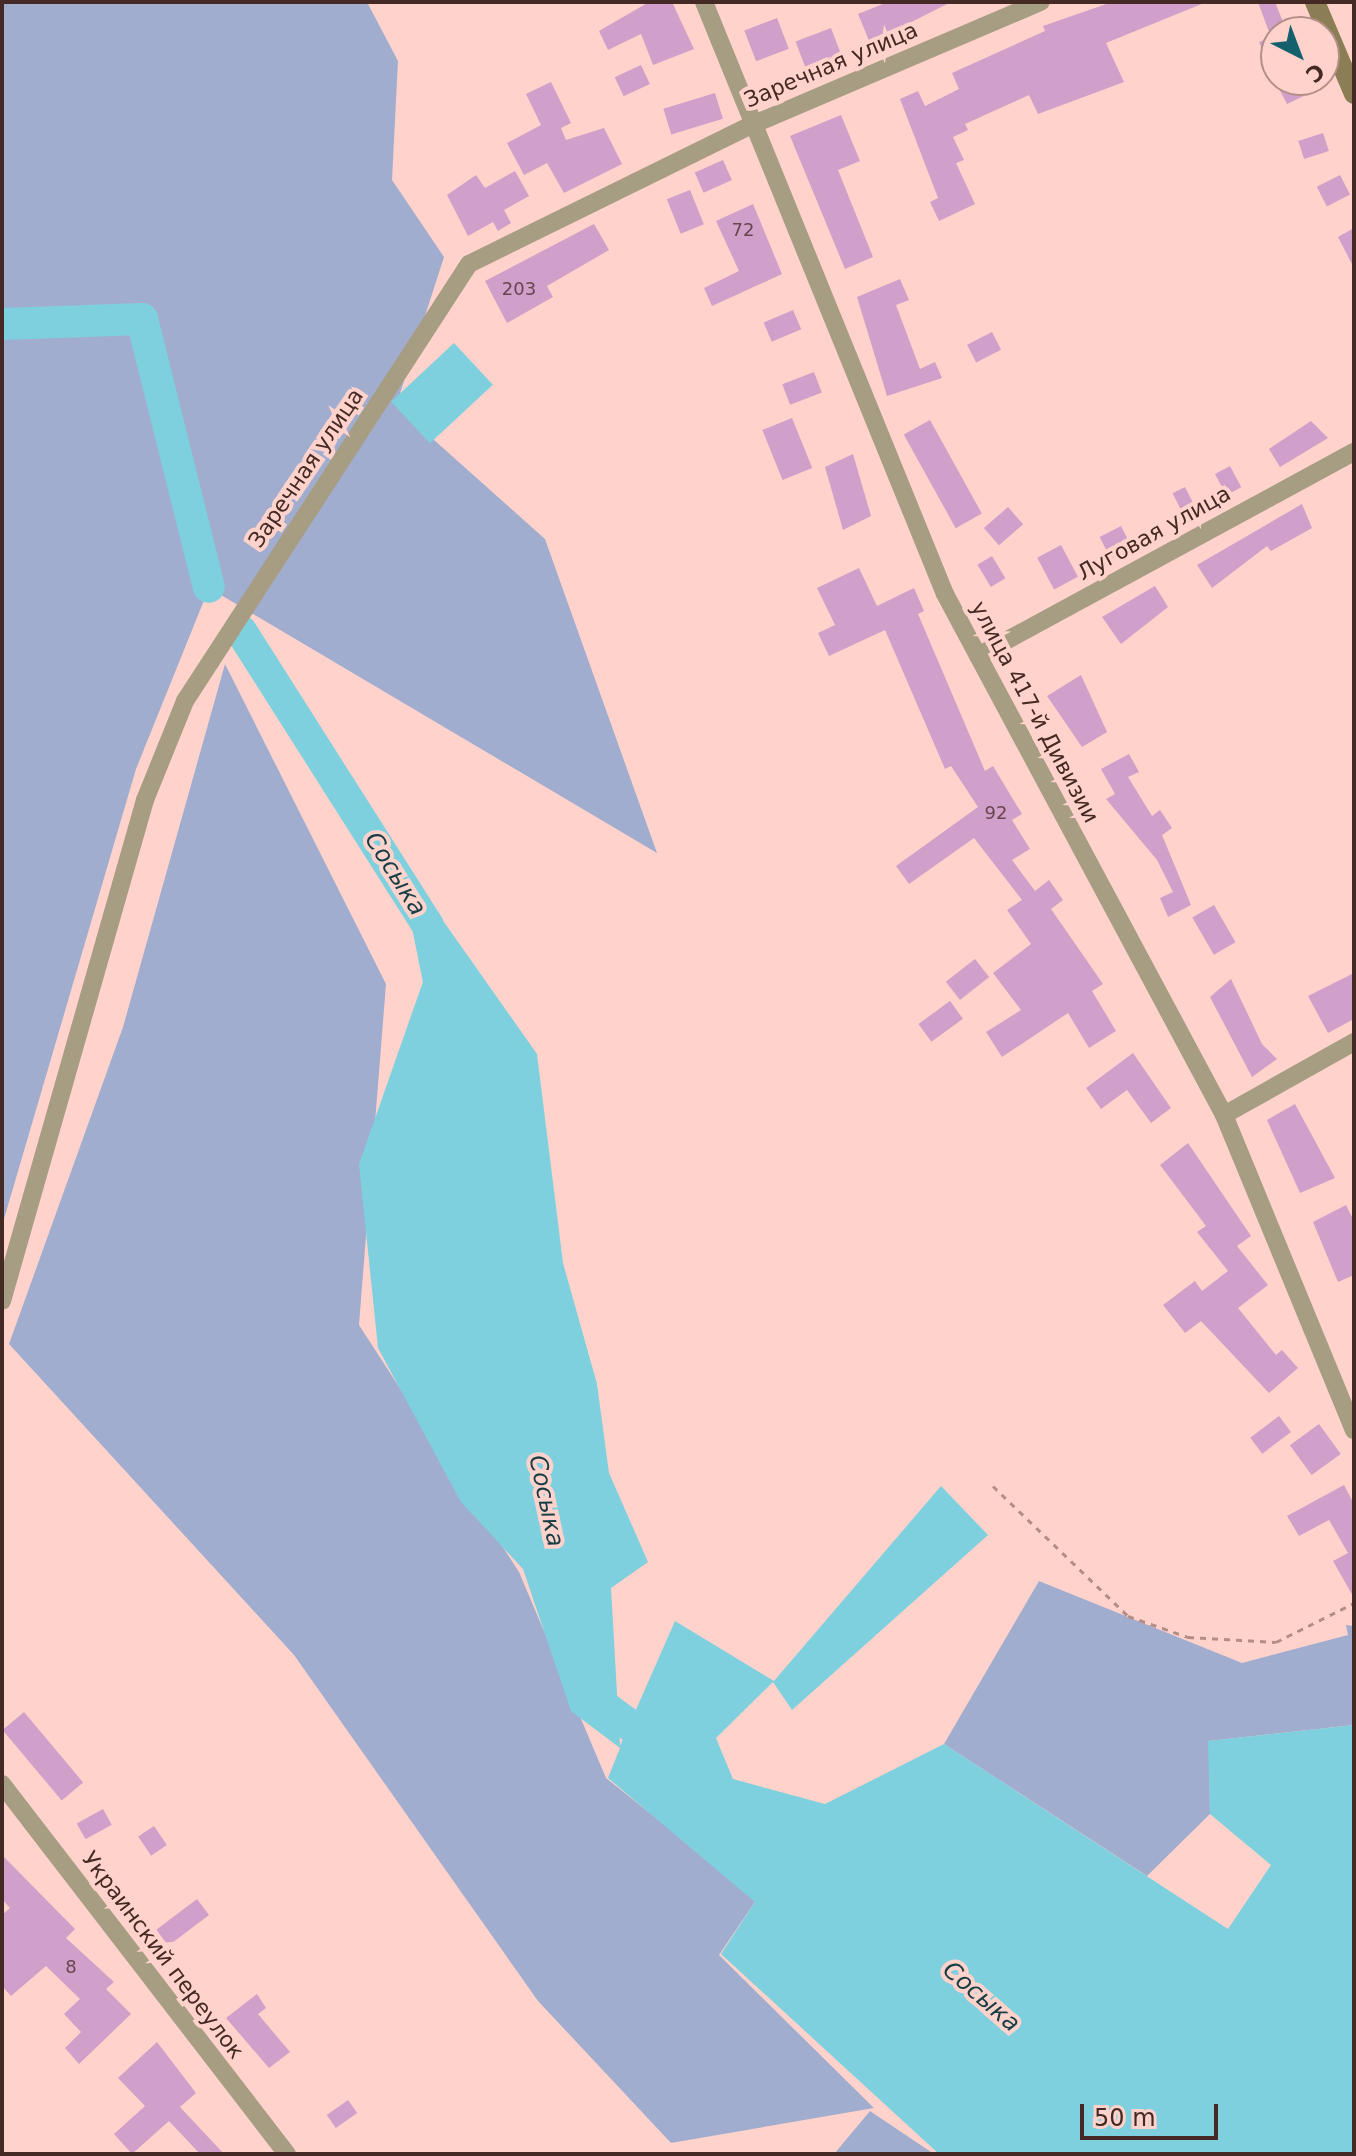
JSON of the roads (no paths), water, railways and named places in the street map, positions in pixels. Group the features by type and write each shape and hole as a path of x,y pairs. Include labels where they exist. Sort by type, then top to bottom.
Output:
{"street":[{"name":"улица 417-й Дивизии","path":"704,2 859,395 978,656 1224,1115 1354,1430"},
{"name":"Заречная улица","path":"2,1301 145,800 185,701 235,614 469,264 752,125 1041,2"},
{"path":"1315,2 1354,94"},
{"name":"Луговая улица","path":"978,656 1354,452"},
{"path":"1224,1115 1354,1042"},
{"name":"Украинский переулок","path":"2,1784 287,2154"}],"water":[{"path":"454,343 493,385 430,443 391,402"},
{"path":"444,922 537,1054 563,1263 597,1384 609,1473 648,1562 611,1588 620,1746 675,1621 774,1681 941,1486 988,1535 792,1710 773,1682 716,1738 733,1779 825,1804 944,1744 1228,1929 1271,1865 1210,1814 1208,1741 1354,1725 1354,2154 939,2154 721,1954 755,1902 608,1778 620,1748 571,1711 523,1569 461,1502 378,1348 359,1164"}],"waterway":[{"name":"Сосыка","path":"2,324 142,319 209,587"},
{"name":"Сосыка","path":"241,631 428,926 442,996"},
{"name":"Сосыка","path":"585,1692 666,1752"}]}
